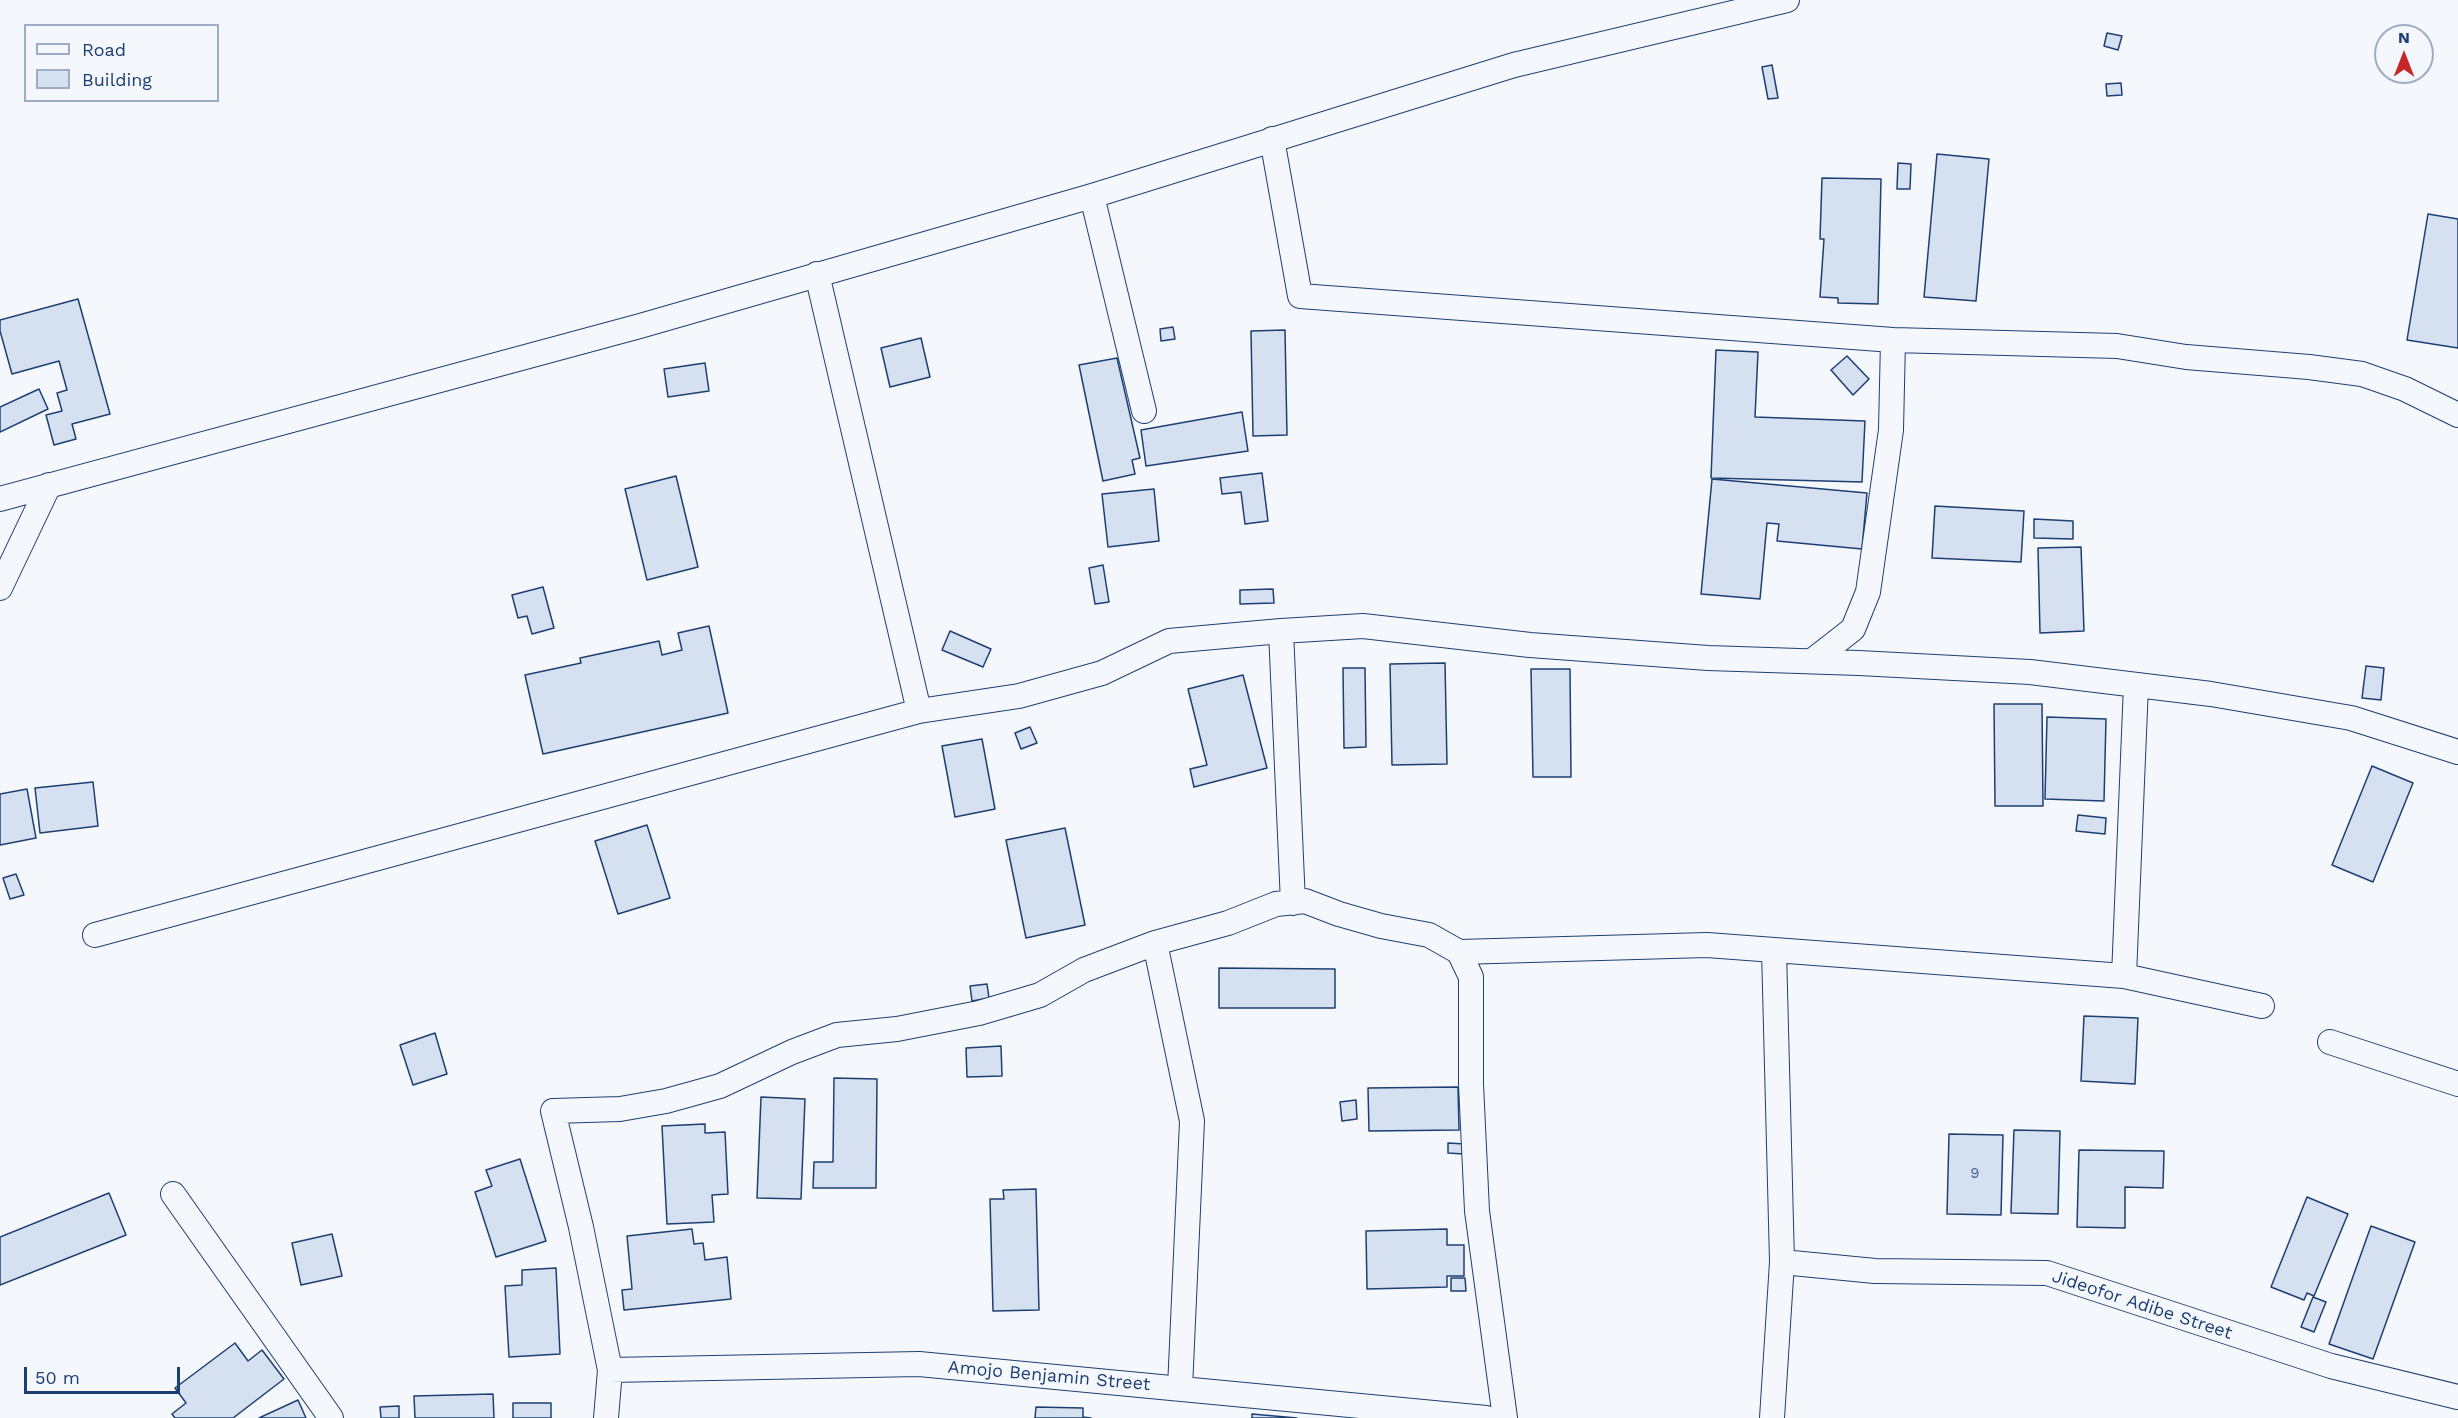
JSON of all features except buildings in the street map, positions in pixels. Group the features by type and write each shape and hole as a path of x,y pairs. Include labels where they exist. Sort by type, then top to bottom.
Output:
{"street":[{"path":"0,499 629,329 1092,195 1514,65 1787,0"},
{"path":"1272,139 1300,296 1893,340 2117,346 2186,357 2309,367 2362,374 2405,389 2458,415"},
{"path":"1092,195 1144,411"},
{"path":"817,274 919,711"},
{"path":"1812,662 1853,629 1868,592 1891,430 1893,340"},
{"path":"0,588 49,485"},
{"path":"95,935 919,711 1019,696 1092,676 1169,641 1281,631 1364,626 1530,645 1708,658 2030,672 2211,693 2351,718 2458,752"},
{"path":"1281,631 1293,903"},
{"path":"2124,976 2136,685"},
{"path":"606,1418 610,1370 581,1227 553,1111 620,1109 666,1101 720,1086 792,1052 837,1035 897,1029 967,1015 1040,996 1084,970 1155,943 1228,923 1276,904 1305,901 1370,923 1429,935 1458,952 1471,976 1471,1084 1477,1211 1504,1418"},
{"path":"1155,943 1192,1121 1180,1388"},
{"path":"1458,952 1707,945 2124,976 2262,1005"},
{"path":"1772,1418 1782,1262 1774,950"},
{"path":"2330,1042 2458,1084"},
{"path":"173,1194 331,1418"},
{"name":"Jideofor Adibe Street","path":"1782,1262 1875,1271 2047,1273 2331,1366 2457,1395"},
{"name":"Amojo Benjamin Street","path":"610,1370 919,1364 1486,1418"}]}
